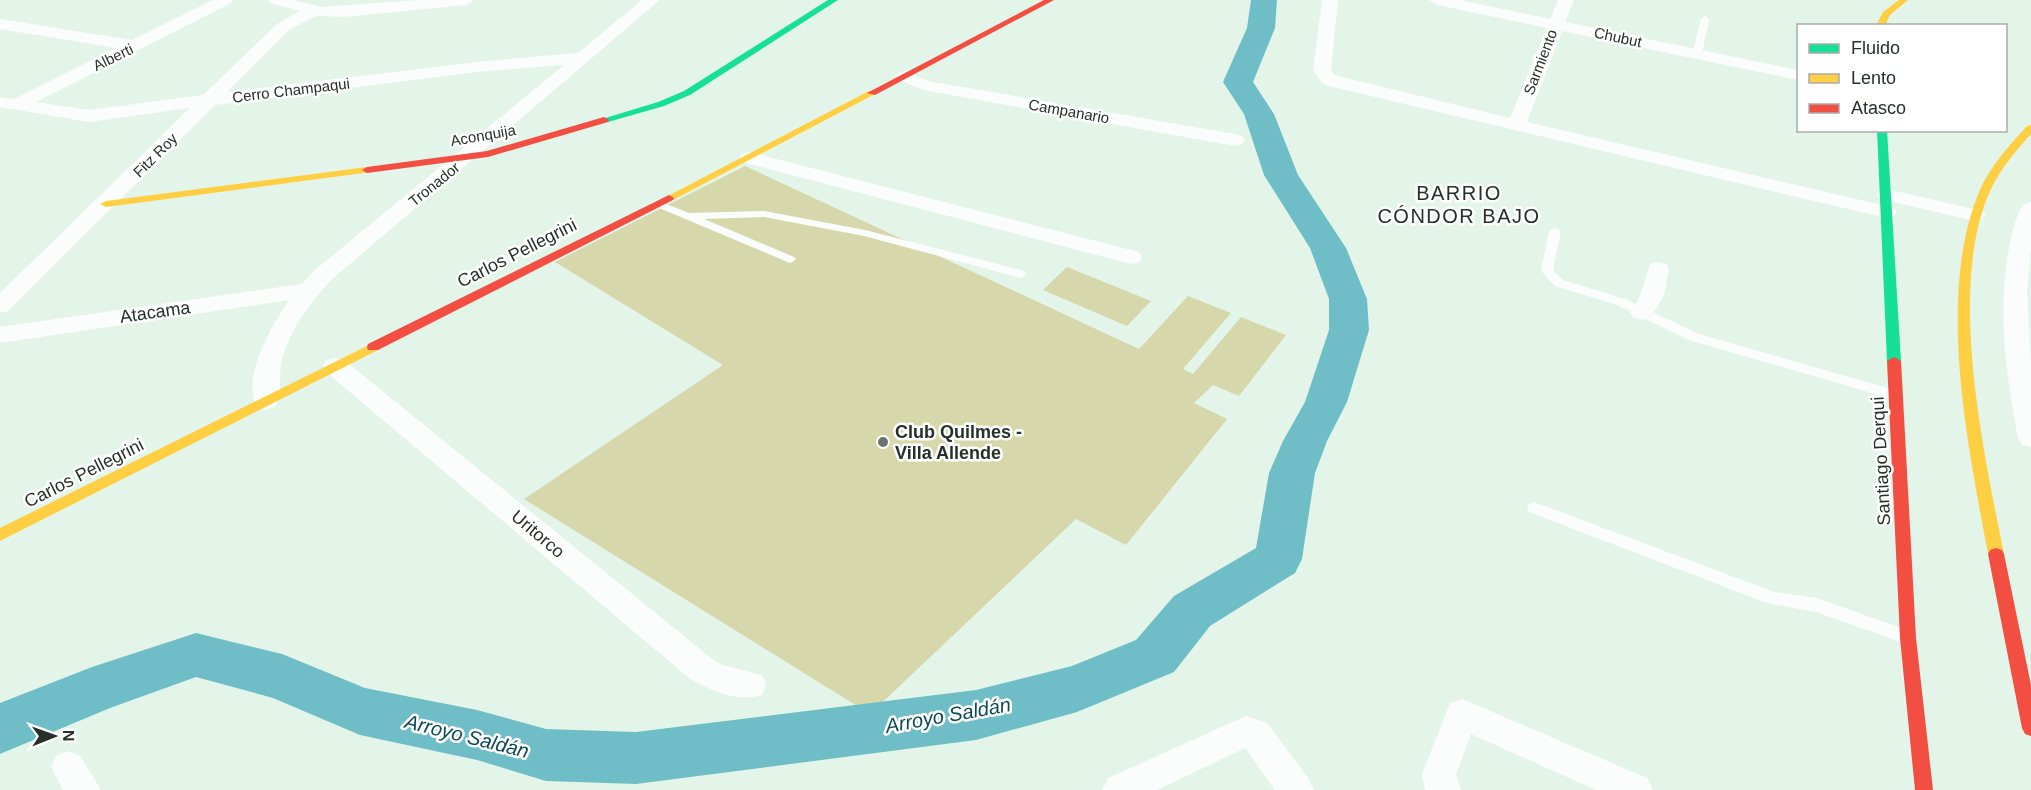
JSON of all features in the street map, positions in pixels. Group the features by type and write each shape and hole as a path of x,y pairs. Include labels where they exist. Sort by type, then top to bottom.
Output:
{"main road":[{"name":"Aconquija","path":"106,204 504,151 674,99 834,0"},
{"name":"Carlos Pellegrini","path":"0,535 749,158 1050,0"},
{"path":"1881,24 1892,8 1904,0"},
{"path":"2031,128 2010,148 1985,188 1975,215 1965,265 1967,373 1980,464 2031,728"},
{"name":"Santiago Derqui","path":"1882,132 1908,638 1924,790"}],"street":[{"name":"Alberti","path":"5,106 135,46 225,0"},
{"path":"277,0 314,10 337,12 466,0"},
{"path":"337,12 351,0"},
{"name":"Tronador","path":"266,401 265,378 285,321 323,275 652,0"},
{"path":"1330,0 1322,70 1328,79 1344,86 1516,125 1887,203 1975,215"},
{"name":"Chubut","path":"1437,0 1797,75"},
{"name":"Sarmiento","path":"1516,125 1566,0"},
{"name":"Fitz Roy","path":"0,306 284,27 314,10"},
{"path":"0,24 135,46"},
{"name":"Cerro Champaqui","path":"5,106 98,116 486,66 583,58"},
{"name":"Campanario","path":"906,76 924,85 1235,140"},
{"path":"749,158 1131,257"},
{"path":"2031,208 2019,249 2024,287 2016,347 2031,438"},
{"path":"1642,313 1652,296 1658,269"},
{"name":"Atacama","path":"0,335 309,290"},
{"name":"Uritorco","path":"335,366 700,668 715,677 750,685"},
{"path":"1443,790 1439,774 1462,714 1635,790"},
{"path":"1120,790 1246,731 1255,734 1296,790"}],"lane":[{"path":"1697,54 1705,19"},
{"path":"656,203 790,259"},
{"path":"687,216 764,214 865,233 1022,274"},
{"path":"1556,231 1547,271 1551,278 1559,283 1620,302 1694,337 1896,395"},
{"path":"1534,508 1773,598 1816,605 1908,638"}],"green space":[{"name":"Club Quilmes - Villa Allende","path":"745,166 1139,349 1188,296 1231,313 1183,369 1193,374 1241,317 1286,335 1239,396 1213,385 1194,403 1227,419 1126,545 1076,519 870,714 524,499 723,365 555,262"},
{"path":"1067,267 1151,301 1127,326 1043,290"}],"waterway":[{"name":"Arroyo Saldán","path":"0,729 92,691 196,655 282,677 360,711 477,735 546,755 636,758 976,715 1077,688 1155,656 1192,611 1278,559 1292,473 1305,441 1326,402 1349,330 1348,299 1328,248 1281,175 1259,114 1238,82 1261,28 1264,0"}],"traffic: fast":[{"path":"604,120 661,104 687,93 834,0"},
{"path":"1882,132 1894,361"}],"traffic: slow":[{"path":"1881,24 1886,14 1904,0"},
{"path":"669,198 872,93"},
{"path":"1996,554 1968,376 1964,299 1966,261 1973,225 1985,190 2004,157 2031,128"},
{"path":"106,204 367,170"},
{"path":"0,535 373,347"}],"traffic: jam":[{"path":"872,93 1050,0"},
{"path":"367,170 488,154 604,120"},
{"path":"373,347 669,198"},
{"path":"1894,361 1908,638 1924,790"},
{"path":"1996,554 2031,728"}],"place":[{"name":"Club Quilmes - Villa Allende","path":"883,442"}],"district":[{"name":"BARRIO CÓNDOR BAJO","path":"1459,204"}]}
